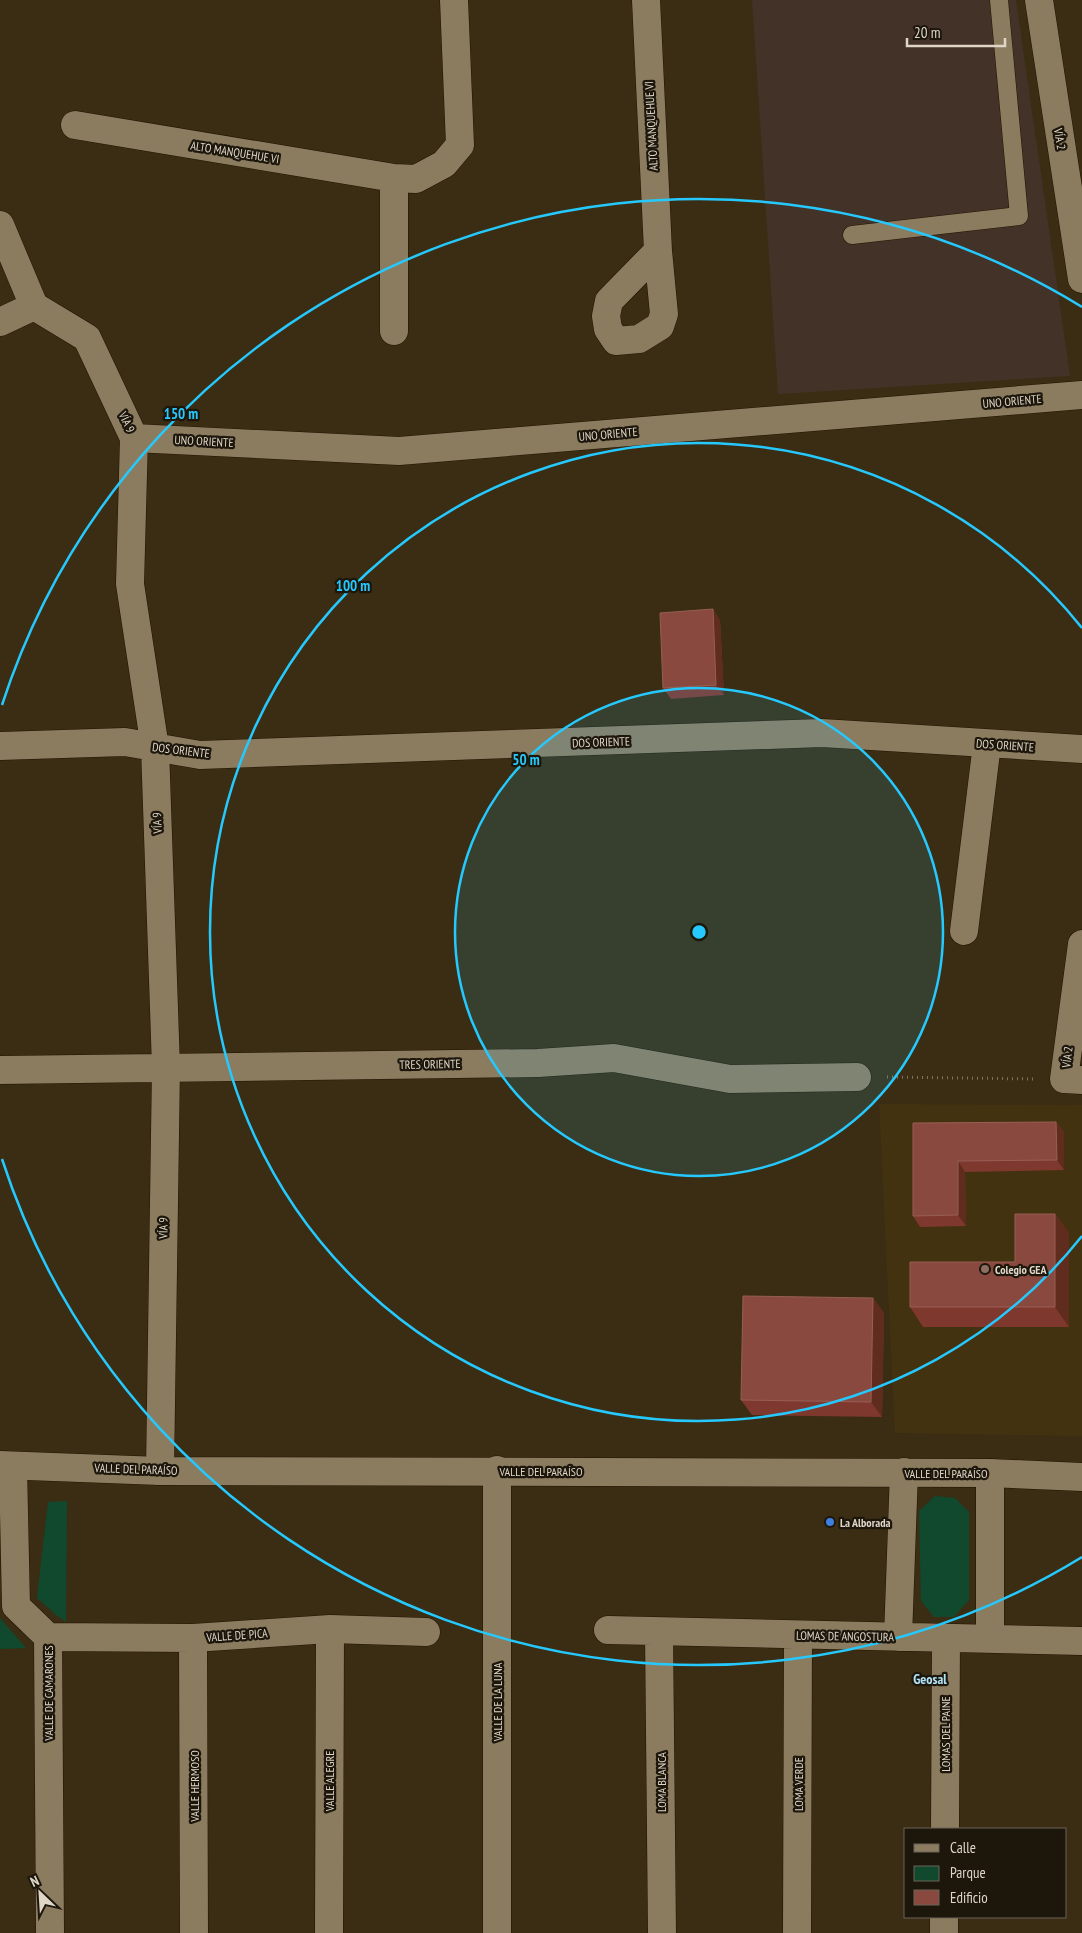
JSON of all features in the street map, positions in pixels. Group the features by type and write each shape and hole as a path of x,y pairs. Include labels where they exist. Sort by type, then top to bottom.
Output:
{"street":[{"name":"ALTO MANQUEHUE VI","path":"75,125 394,178 416,179 444,164 460,145 454,0"},
{"name":"ALTO MANQUEHUE VI","path":"646,0 658,251"},
{"name":"VÍA 2","path":"1039,0 1082,279"},
{"path":"394,178 394,331"},
{"path":"0,225 34,306 0,322"},
{"name":"VÍA 9","path":"34,306 87,338 134,438 130,584 155,748 166,1067 160,1471"},
{"name":"UNO ORIENTE","path":"134,438 400,452 1082,395"},
{"name":"DOS ORIENTE","path":"0,746 125,742 200,755 822,733 1082,749"},
{"path":"964,931 987,744"},
{"name":"VÍA 2","path":"1073,1080 1082,944"},
{"name":"TRES ORIENTE","path":"0,1070 538,1063 614,1058 730,1079 857,1077"},
{"name":"VALLE DEL PARAÍSO","path":"7,1465 160,1471 904,1472 1082,1477"},
{"name":"VALLE DE CAMARONES","path":"7,1465 16,1606 48,1637 50,1933"},
{"name":"VALLE DE LA LUNA","path":"497,1470 497,1933"},
{"path":"898,1637 904,1472"},
{"path":"990,1473 990,1639"},
{"name":"VALLE DE PICA","path":"48,1637 193,1638 330,1629 426,1632"},
{"name":"VALLE ALEGRE","path":"329,1933 330,1629"},
{"name":"LOMAS DE ANGOSTURA","path":"608,1630 1082,1641"},
{"name":"LOMA BLANCA","path":"659,1632 662,1933"},
{"name":"LOMA VERDE","path":"797,1933 798,1635"},
{"name":"VALLE HERMOSO","path":"193,1638 194,1933"},
{"name":"LOMAS DEL PAINE","path":"945,1828 946,1638"},
{"path":"944,1918 944,1933"}],"lane":[{"path":"852,235 1019,216 999,0"}],"path":[{"path":"857,1077 1073,1080"}],"shaded area":[{"path":"752,0 1016,0 1070,376 778,394"},
{"name":"Colegio GEA","path":"879,1104 1082,1105 1082,1436 895,1433"}],"green space":[{"path":"935,1496 955,1498 969,1512 969,1600 954,1617 934,1617 921,1601 919,1511"},
{"path":"67,1501 66,1622 37,1598 48,1502"},
{"path":"0,1618 26,1648 0,1649"}],"building":[{"path":"713,609 716,685 663,688 660,613"},
{"path":"1056,1122 1057,1160 958,1161 958,1215 913,1216 913,1123"},
{"path":"1015,1214 1055,1214 1055,1307 910,1307 910,1262 1015,1262"},
{"path":"743,1296 873,1298 871,1402 741,1400"}],"place":[{"name":"Colegio GEA","path":"985,1269"},
{"name":"La Alborada","path":"830,1522"}],"district":[{"name":"Geosal","path":"930,1679"}]}
